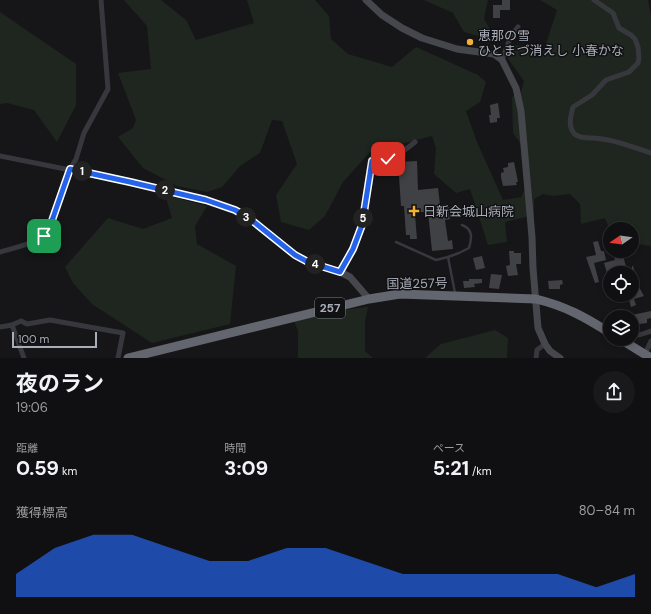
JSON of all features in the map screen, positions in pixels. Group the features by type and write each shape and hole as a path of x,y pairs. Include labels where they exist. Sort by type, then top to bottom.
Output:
{"highway":[{"name":"国道257号","path":"128,358 369,298 400,294 536,299 554,303 571,310 603,329"},
{"path":"632,346 648,356"}],"street":[{"path":"0,252 38,239 48,232 70,169 76,159 84,133 108,89 101,0"},
{"path":"366,0 392,22 422,38 457,49 494,54 502,60 516,88 521,111 538,328 550,351 560,358"},
{"path":"594,0 613,13 619,28 635,39 638,47 638,64 629,72 606,80 592,95 573,107 570,120 572,131 581,137 622,144 651,153"},
{"path":"502,60 511,36 518,27"},
{"path":"340,272 353,249 362,225 372,161 393,157 403,152 415,142"},
{"path":"0,156 130,182 206,200 235,210 249,218 295,255 308,262 340,272 350,277 369,298"},
{"path":"0,327 12,325 21,321 27,324 50,320 123,333 118,358"},
{"path":"12,325 24,358"},
{"path":"639,335 651,331"},
{"path":"648,356 651,341"},
{"path":"536,358 537,350 545,344"}],"lane":[{"path":"396,242 436,260 448,257 469,248 472,239 470,231 462,225"},
{"path":"448,257 455,296"}],"shaded area":[{"path":"124,0 161,0 186,20 196,40 254,23 247,0 315,0 329,16 331,39 348,54 392,67 416,47 478,75 486,82 480,102 466,111 477,142 503,200 521,197 530,180 527,153 513,133 512,97 521,92 524,81 508,59 513,44 543,53 557,10 540,0 648,0 651,17 651,246 639,244 639,222 607,222 605,218 581,224 580,204 570,194 553,196 543,194 534,199 534,215 505,222 507,242 488,245 470,189 456,193 434,174 436,148 432,136 370,152 343,182 325,216 309,230 281,222 276,195 297,164 282,121 272,120 260,153 240,166 222,187 207,192 177,186 143,168 118,137 133,128 136,120 118,73 151,69 147,26"},
{"path":"424,0 488,0 484,19 494,36 492,40 464,32 453,13"},
{"path":"0,12 76,64 76,105 57,142 34,110 7,103 0,104"},
{"path":"165,195 207,206 195,226 197,244 236,266 230,324 152,343 92,304 73,283 65,267 108,218 143,229 172,218"},
{"path":"368,307 365,322 365,351 373,358 298,358 298,331 294,321 333,311"},
{"path":"495,330 508,338 507,358 425,358 441,344"}],"building":[{"path":"502,0 510,0 510,10 500,10 500,18 493,18 493,5 502,5"},
{"path":"498,103 500,118 497,118 497,122 490,123 490,105"},
{"path":"417,161 418,190 438,188 440,205 449,204 450,219 445,220 448,241 452,240 453,249 432,251 428,212 417,212 417,215 415,215 417,239 410,239 410,235 406,235 404,206 401,206 398,162"},
{"path":"514,162 518,182 516,182 517,185 503,186 501,173 504,172 503,168 508,167 508,163"},
{"path":"598,241 601,251 603,251 603,258 606,258 606,260 594,263 599,282 595,283 586,257 596,255 593,242"},
{"path":"509,251 521,253 521,264 516,264 518,275 508,276 506,266 510,265"},
{"path":"482,256 485,268 476,270 473,258"},
{"path":"615,258 624,258 626,266 605,266 604,263 615,260"},
{"path":"491,274 502,275 499,289 489,288"},
{"path":"469,279 482,279 482,283 474,284 475,287 464,288 463,281 469,281"},
{"path":"562,280 563,284 560,285 560,289 549,289 548,281"},
{"path":"639,287 644,296 639,298"},
{"path":"630,302 635,302 636,305 631,307"},
{"path":"651,311 651,318 647,319 647,323 639,324 639,314"}],"place":[{"name":"恵那の雪 ひとまづ消えし 小春かな","path":"470,42"},
{"name":"日新会城山病院","path":"414,211"}],"route":[{"path":"44,236 48,232 70,169 206,200 235,210 249,218 295,255 308,262 340,272 353,249 362,225 372,161 388,159"}]}
